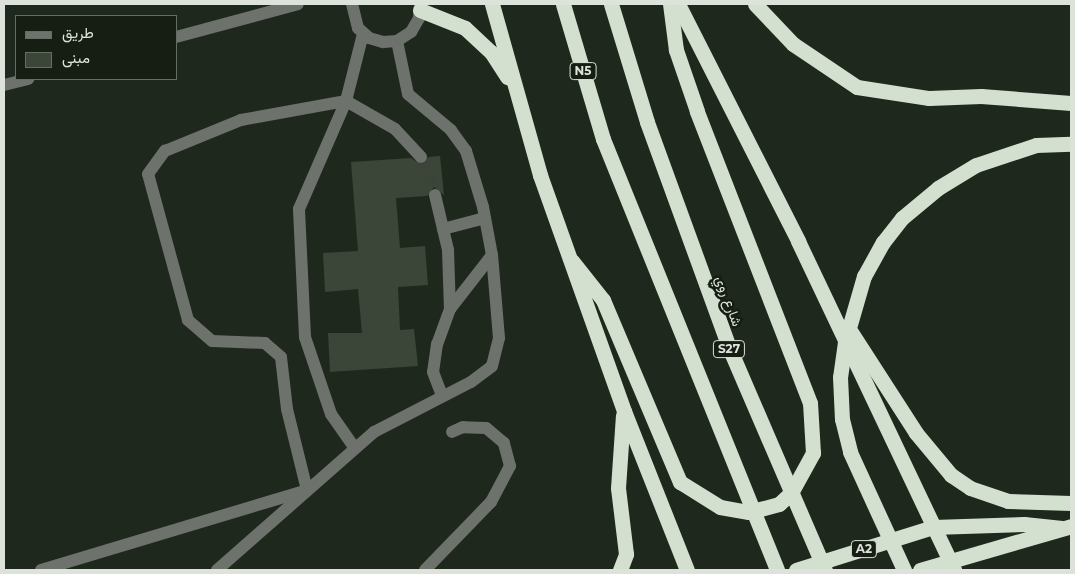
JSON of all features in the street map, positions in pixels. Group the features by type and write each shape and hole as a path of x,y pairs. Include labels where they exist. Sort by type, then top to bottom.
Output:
{"highway":[{"path":"492,4 514,90 572,261 624,411 687,570"},
{"name":"N5","path":"563,4 603,139"},
{"name":"شارع روي","path":"610,4 647,122 728,345 825,570"},
{"path":"572,261 603,300 680,482 720,507 749,512 779,504 791,493 813,453 810,403 697,111 676,50 670,4"},
{"path":"678,4 826,298 954,570"},
{"path":"755,4 792,44 857,87 929,98 981,96 1071,104"},
{"path":"420,7 456,22 480,40 514,90"},
{"name":"S27","path":"603,139 777,570"},
{"path":"904,570 850,452 842,418 840,377 845,342 864,276 883,242 902,218 938,188 976,165 1036,145 1071,144"},
{"path":"826,298 916,433 951,475 970,488 1008,501 1071,503"},
{"path":"620,570 626,554 618,488 624,411"},
{"name":"A2","path":"796,570 933,527 1024,524 1071,527"},
{"path":"920,570 1071,527"}],"street":[{"path":"178,36 298,4"},
{"path":"352,4 354,20 363,34 376,41 397,41 411,32 420,7"},
{"path":"354,448 331,414 305,337 299,208 346,102 363,34"},
{"path":"216,570 354,448 395,418 442,396 492,366 499,338 492,255 485,218 466,151 451,130 408,94 397,41"},
{"path":"4,85 24,80"},
{"path":"307,490 286,409 281,357 265,343 212,341 188,320 148,174 165,151 241,120 346,102 396,129 422,157"},
{"path":"435,195 448,250 450,309"},
{"path":"443,229 485,218"},
{"path":"442,396 433,372 437,344 450,309 492,255"},
{"path":"425,570 491,502 510,466 504,443 486,428 469,426 452,432"},
{"path":"41,570 307,490"},
{"path":"56,566 69,570"}],"building":[{"path":"440,156 444,195 434,187 427,196 396,198 400,248 425,246 428,285 398,287 400,330 414,329 418,366 330,372 328,333 362,333 358,289 325,292 323,253 358,251 351,162 411,158 422,165 429,157"}],"tunnel":[{"path":"421,157 435,195"}]}
